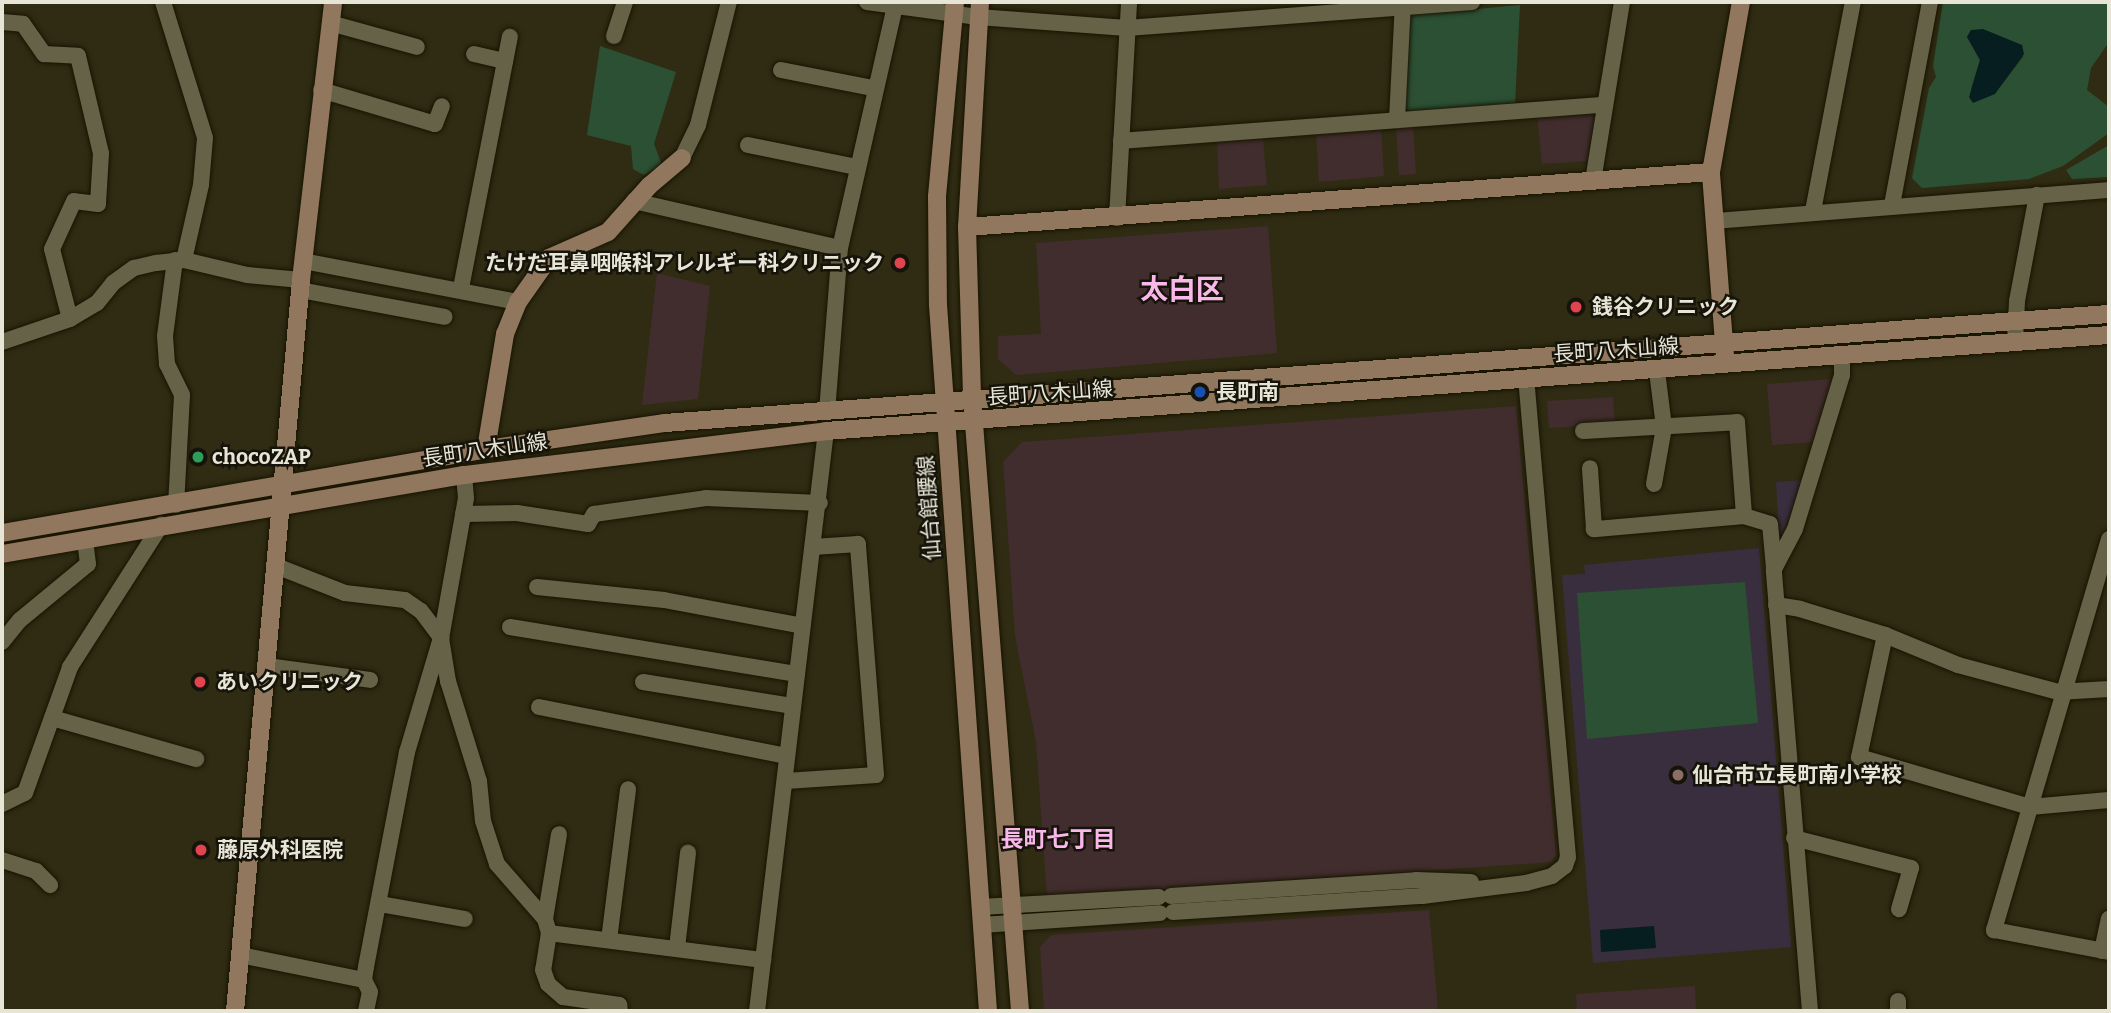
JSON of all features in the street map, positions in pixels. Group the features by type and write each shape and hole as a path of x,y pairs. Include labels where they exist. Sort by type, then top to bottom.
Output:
{"street":[{"path":"163,2 205,138 201,185 180,260 166,336 167,364 182,394 176,505"},
{"path":"235,1011 303,261 333,2"},
{"path":"614,36 625,2"},
{"path":"486,449 499,359 518,302 549,258 573,244 601,237 634,201 682,158 698,125 729,2"},
{"path":"867,2 979,10 1127,28 1403,5 1472,2"},
{"path":"1117,218 1129,2"},
{"path":"1593,181 1622,2"},
{"path":"1725,364 1711,172 1741,2"},
{"path":"1813,211 1853,2"},
{"path":"1892,205 1930,2"},
{"path":"827,412 840,248 873,88 895,4"},
{"path":"1397,120 1403,5"},
{"name":"仙台館腰線","path":"954,8 937,197 944,401 988,1011"},
{"path":"979,10 967,228 972,398 1020,1011"},
{"path":"2,22 23,24 44,54 78,56 101,153 98,204 74,201 51,249 70,319"},
{"path":"330,23 416,47"},
{"path":"461,288 510,37"},
{"path":"474,54 505,61"},
{"path":"781,70 873,88"},
{"path":"321,90 435,124 442,106"},
{"path":"1121,141 1604,105"},
{"path":"748,145 856,167"},
{"path":"967,228 1711,172"},
{"path":"1715,221 1813,211 2109,190"},
{"path":"2015,342 2014,323 2037,195"},
{"path":"634,201 840,248"},
{"path":"2,342 70,319 97,303 113,283 134,268 180,260 445,317"},
{"path":"303,261 461,288 518,302"},
{"path":"2,533 176,505 486,449 602,432 972,398 2109,314"},
{"name":"長町八木山線","path":"2,554 464,475 606,455 826,431 1657,371 2109,335"},
{"path":"1774,569 1795,529 1842,375 1842,356"},
{"path":"1654,484 1664,427 1657,371"},
{"path":"980,916 1166,905 1422,896 1526,883 1560,872 1567,857 1526,379"},
{"path":"1583,431 1738,422 1744,516"},
{"path":"757,1011 820,503 826,431"},
{"path":"602,432 606,455"},
{"path":"1590,468 1594,529 1744,516 1770,524 1810,1011"},
{"path":"366,1011 370,992 365,980 407,752 441,638 463,514 464,475"},
{"path":"463,514 517,513 588,524 594,514 706,498 820,503"},
{"path":"2,804 24,793 70,667 161,525"},
{"path":"2,642 20,620 88,564 85,539"},
{"path":"2109,539 2105,566 2063,693 1994,930 2106,951 2109,919"},
{"path":"786,781 876,775 858,544 813,547"},
{"path":"276,566 345,593 405,600 421,611 441,638 447,681 479,781 490,850 547,926 609,940 763,960"},
{"path":"537,587 664,600 803,626"},
{"path":"1776,605 1885,635 1958,665 2063,693 2109,689"},
{"path":"510,626 797,674"},
{"path":"1885,635 1859,757 2030,807 2109,800"},
{"path":"267,666 370,680"},
{"path":"643,681 793,706"},
{"path":"540,707 787,756"},
{"path":"52,718 196,759"},
{"path":"609,940 628,789"},
{"path":"559,834 543,970 548,984 564,997 619,1005 620,1011"},
{"path":"1794,838 1911,868 1899,909"},
{"path":"677,948 688,853"},
{"path":"2,860 36,871 50,885"},
{"path":"380,904 465,919"},
{"path":"240,956 365,980"}],"shaded area":[{"path":"1589,113 1595,118 1587,161 1542,164 1537,116"},
{"path":"1413,126 1416,174 1399,175 1396,127"},
{"path":"1381,128 1384,176 1319,182 1316,133"},
{"path":"1263,138 1267,185 1219,189 1217,141"},
{"path":"1268,226 1277,353 1016,375 998,359 998,336 1041,334 1036,243"},
{"path":"657,273 710,286 698,399 642,405"},
{"path":"1834,379 1815,442 1772,445 1767,384"},
{"path":"1613,397 1615,424 1549,428 1547,401"},
{"path":"1516,406 1556,855 1551,862 1047,897 1036,742 1015,636 1003,462 1022,442"},
{"path":"1805,480 1787,537 1779,537 1776,482"},
{"name":"仙台市立長町南小学校","path":"1759,548 1791,947 1593,963 1562,575 1585,574 1584,565"},
{"path":"1429,910 1438,1011 1044,1011 1040,947 1051,935"},
{"path":"1695,986 1696,1011 1577,1011 1576,994"}],"green space":[{"path":"1943,2 2109,2 2109,42 2091,68 2087,90 2109,107 2109,133 2063,166 2029,179 1922,188 1912,178 1929,88 1936,77 1933,66","holes":["1971,30 2022,46 2023,57 2003,83 1971,89 1980,60 1967,37"]},
{"path":"1520,5 1515,104 1410,112 1405,107 1408,20 1412,15"},
{"path":"600,46 676,72 654,144 662,165 644,175 633,169 631,146 587,135"},
{"path":"2109,145 2109,177 2072,179 2066,170"},
{"path":"1745,582 1758,723 1587,739 1577,593"}],"water":[{"path":"1983,29 2022,45 2024,54 1995,94 1973,103 1969,97 1980,60 1967,37 1971,30"},
{"path":"1654,926 1656,948 1601,952 1600,930"}],"place":[{"name":"たけだ耳鼻咽喉科アレルギー科クリニック","path":"900,263"},
{"name":"銭谷クリニック","path":"1576,307"},
{"name":"長町南","path":"1200,392"},
{"name":"chocoZAP","path":"198,457"},
{"name":"あいクリニック","path":"200,682"},
{"name":"仙台市立長町南小学校","path":"1678,775"},
{"name":"藤原外科医院","path":"201,850"}],"district":[{"name":"太白区","path":"1182,290"},
{"name":"長町七丁目","path":"1058,839"}]}
